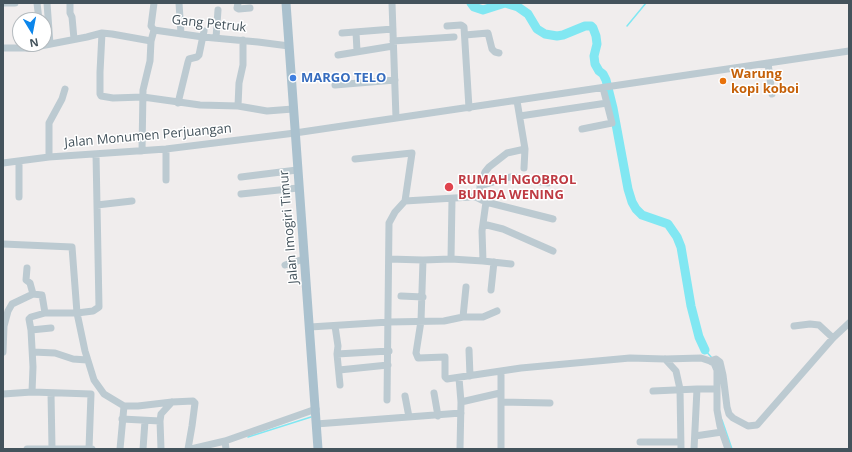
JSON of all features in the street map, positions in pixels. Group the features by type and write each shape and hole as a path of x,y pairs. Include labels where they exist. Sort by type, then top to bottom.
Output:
{"main road":[{"name":"Jalan Imogiri Timur","path":"286,3 298,188 310,327 318,449"}],"street":[{"path":"3,4 15,3"},
{"path":"70,3 74,39"},
{"name":"Gang Petruk","path":"154,3 151,26 154,30 181,34 203,34 216,38 289,46"},
{"path":"179,3 181,34"},
{"path":"238,3 237,8 239,9 250,8"},
{"path":"392,3 396,118"},
{"path":"216,38 218,10"},
{"path":"447,26 463,26 465,35 469,108"},
{"path":"342,33 393,29"},
{"path":"142,151 143,90 150,61 151,41 154,30"},
{"path":"356,32 357,51"},
{"path":"52,44 102,33 151,41"},
{"path":"102,33 100,95 113,98 143,98 200,105 238,106 267,112 293,109"},
{"path":"465,35 488,33 493,50 500,53"},
{"path":"178,103 189,59 199,55 203,34"},
{"path":"338,55 393,44 454,37"},
{"path":"238,106 239,83 243,65 243,40"},
{"name":"Jalan Monumen Perjuangan","path":"3,163 49,157 166,149 295,133 849,52"},
{"path":"768,63 772,94"},
{"path":"336,85 395,80"},
{"path":"582,129 612,123 603,89"},
{"path":"49,157 49,123 51,116 60,104 65,90"},
{"path":"518,100 525,149 524,168"},
{"path":"520,116 607,102"},
{"path":"166,149 166,180"},
{"path":"483,261 483,200 480,186 485,172 507,153 525,149"},
{"path":"355,159 411,152 405,201 395,212 389,223 389,351 387,400"},
{"path":"32,392 32,330 30,318 45,314 77,313 93,310 99,307 96,154"},
{"path":"19,161 19,197"},
{"path":"241,177 297,170"},
{"path":"480,186 510,177 548,183"},
{"path":"241,194 298,188"},
{"path":"405,201 471,197 553,219"},
{"path":"451,259 452,199"},
{"path":"96,205 132,201"},
{"path":"483,224 502,230 553,251"},
{"path":"3,244 72,247 77,313 87,360 94,380 104,394 124,406 138,406 193,400 195,403 189,449 316,417 409,417 438,416 461,413"},
{"path":"285,265 304,259"},
{"path":"389,259 451,259 511,264"},
{"path":"423,260 423,297 416,352 418,358 420,359 444,357 447,379 501,371 630,358 718,359 722,369 728,412 733,418 748,426 759,424 766,417 833,338 849,323"},
{"path":"491,290 494,262"},
{"path":"27,268 26,280 30,283 33,294"},
{"path":"463,317 466,287"},
{"path":"3,352 4,326 10,307 15,302 33,294 43,296 45,314"},
{"path":"401,296 423,297"},
{"path":"310,327 449,320 463,317 484,317 497,311"},
{"path":"794,326 810,324 819,325 833,338"},
{"path":"334,326 338,346 337,354 340,385"},
{"path":"32,330 51,328"},
{"path":"469,350 470,376"},
{"path":"337,354 389,351"},
{"path":"32,352 55,353 73,359 87,360"},
{"path":"640,442 681,446 680,389 676,371 665,359"},
{"path":"712,360 717,370 716,401 722,432 728,449"},
{"path":"339,370 388,366"},
{"path":"501,371 501,449"},
{"path":"459,378 461,402 460,449"},
{"path":"694,449 697,389"},
{"path":"653,391 717,389"},
{"path":"3,394 32,392 104,394"},
{"path":"461,402 500,392"},
{"path":"51,393 52,448"},
{"path":"434,393 438,416"},
{"path":"89,449 91,394"},
{"path":"405,396 409,417"},
{"path":"161,449 160,421 162,412 172,402"},
{"path":"500,402 550,404"},
{"path":"120,449 124,406"},
{"path":"122,419 160,421"},
{"path":"143,449 145,421"},
{"path":"695,436 722,432"},
{"path":"225,441 226,449"},
{"path":"27,449 94,449"}],"waterway":[{"path":"471,3 474,7 483,10 505,3 518,7 528,14 537,29 545,34 557,36 585,26 591,26 593,28 597,44 594,56 595,64 606,80 613,108 628,189 632,202 642,215 668,224 677,237 681,247 691,306 699,337 705,350"},
{"path":"627,26 646,3"},
{"path":"705,350 712,358"},
{"path":"248,437 311,417"},
{"path":"722,420 732,449"}],"place":[{"name":"MARGO TELO","path":"293,78"},
{"name":"Warung kopi koboi","path":"723,81"},
{"name":"RUMAH NGOBROL BUNDA WENING","path":"449,187"}]}
